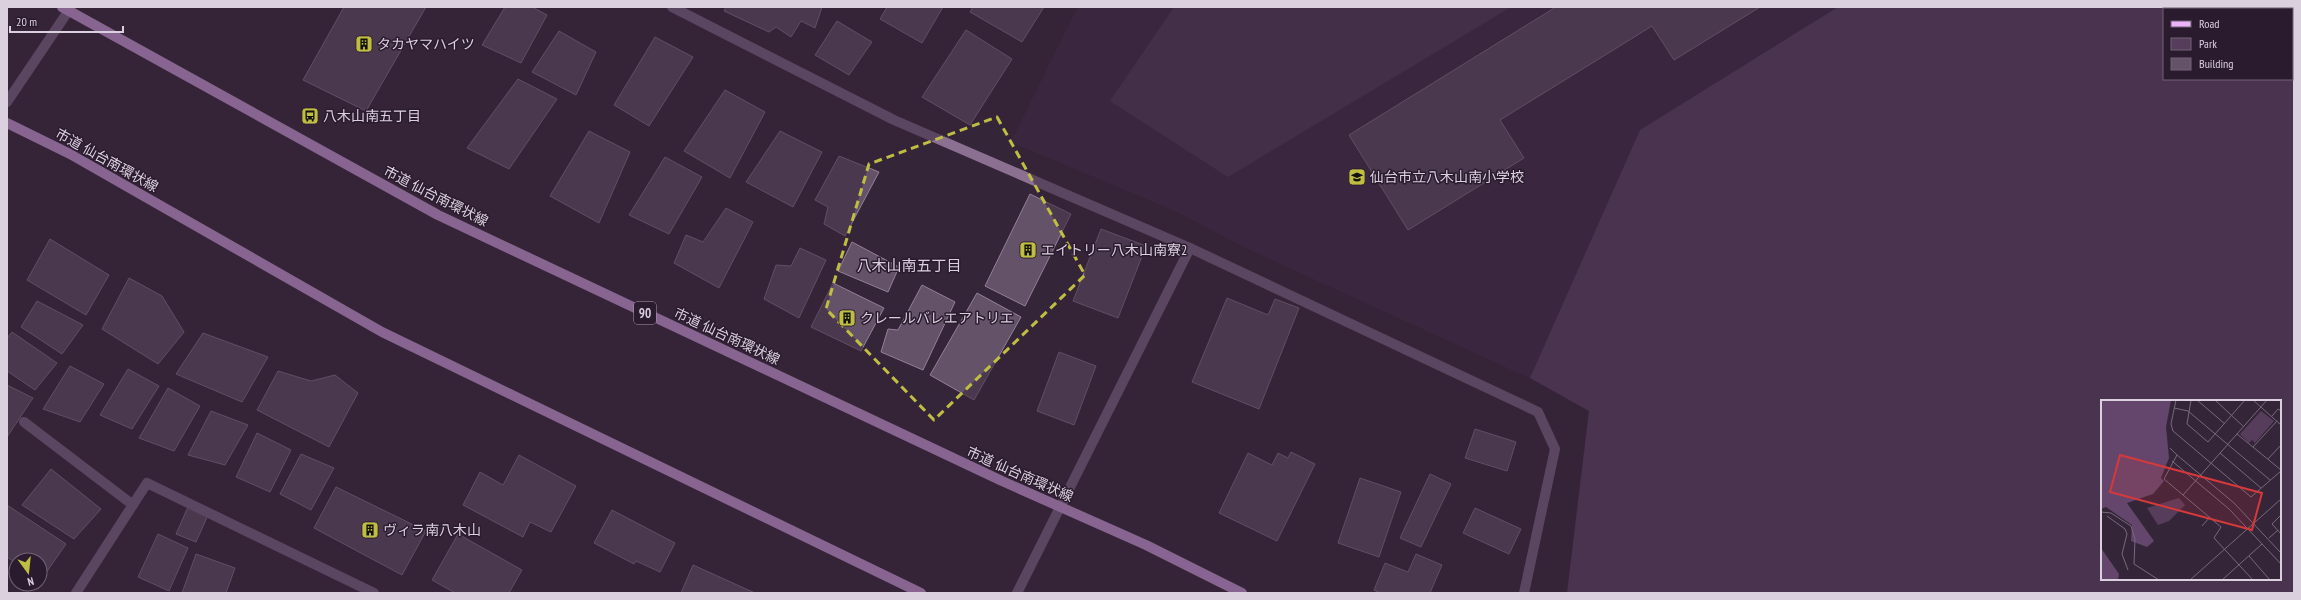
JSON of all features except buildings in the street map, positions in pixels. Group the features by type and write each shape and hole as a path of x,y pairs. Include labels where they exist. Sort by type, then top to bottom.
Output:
{"main road":[{"name":"市道 仙台南環状線","path":"67,8 438,215 1060,507 1146,545 1242,593"},
{"name":"市道 仙台南環状線","path":"7,123 70,154 382,332 921,593"}],"street":[{"path":"672,7 686,10 894,120 1190,248 1538,412 1555,448 1524,593"},
{"path":"7,102 67,8"},
{"path":"1017,593 1190,248"},
{"path":"24,422 133,505"},
{"path":"76,593 147,483 374,593"}],"highlighted area":[{"path":"997,117 1085,275 934,420 826,309 869,164"}],"shaded area":[{"name":"仙台市立八木山南小学校","path":"1078,7 1838,7 1640,130 1530,378 1244,247 1180,213 1011,142"},
{"path":"1838,7 2294,7 2294,593 1567,593 1589,411 1530,378 1640,130"}],"green space":[{"path":"1174,7 1511,7 1228,177 1110,101"}],"place":[{"name":"タカヤマハイツ","path":"364,44"},
{"name":"八木山南五丁目","path":"310,116"},
{"name":"仙台市立八木山南小学校","path":"1357,177"},
{"name":"エイトリー八木山南寮2","path":"1028,250"},
{"name":"クレールバレエアトリエ","path":"847,318"},
{"name":"ヴィラ南八木山","path":"370,530"}],"district":[{"name":"八木山南五丁目","path":"909,265"}]}
